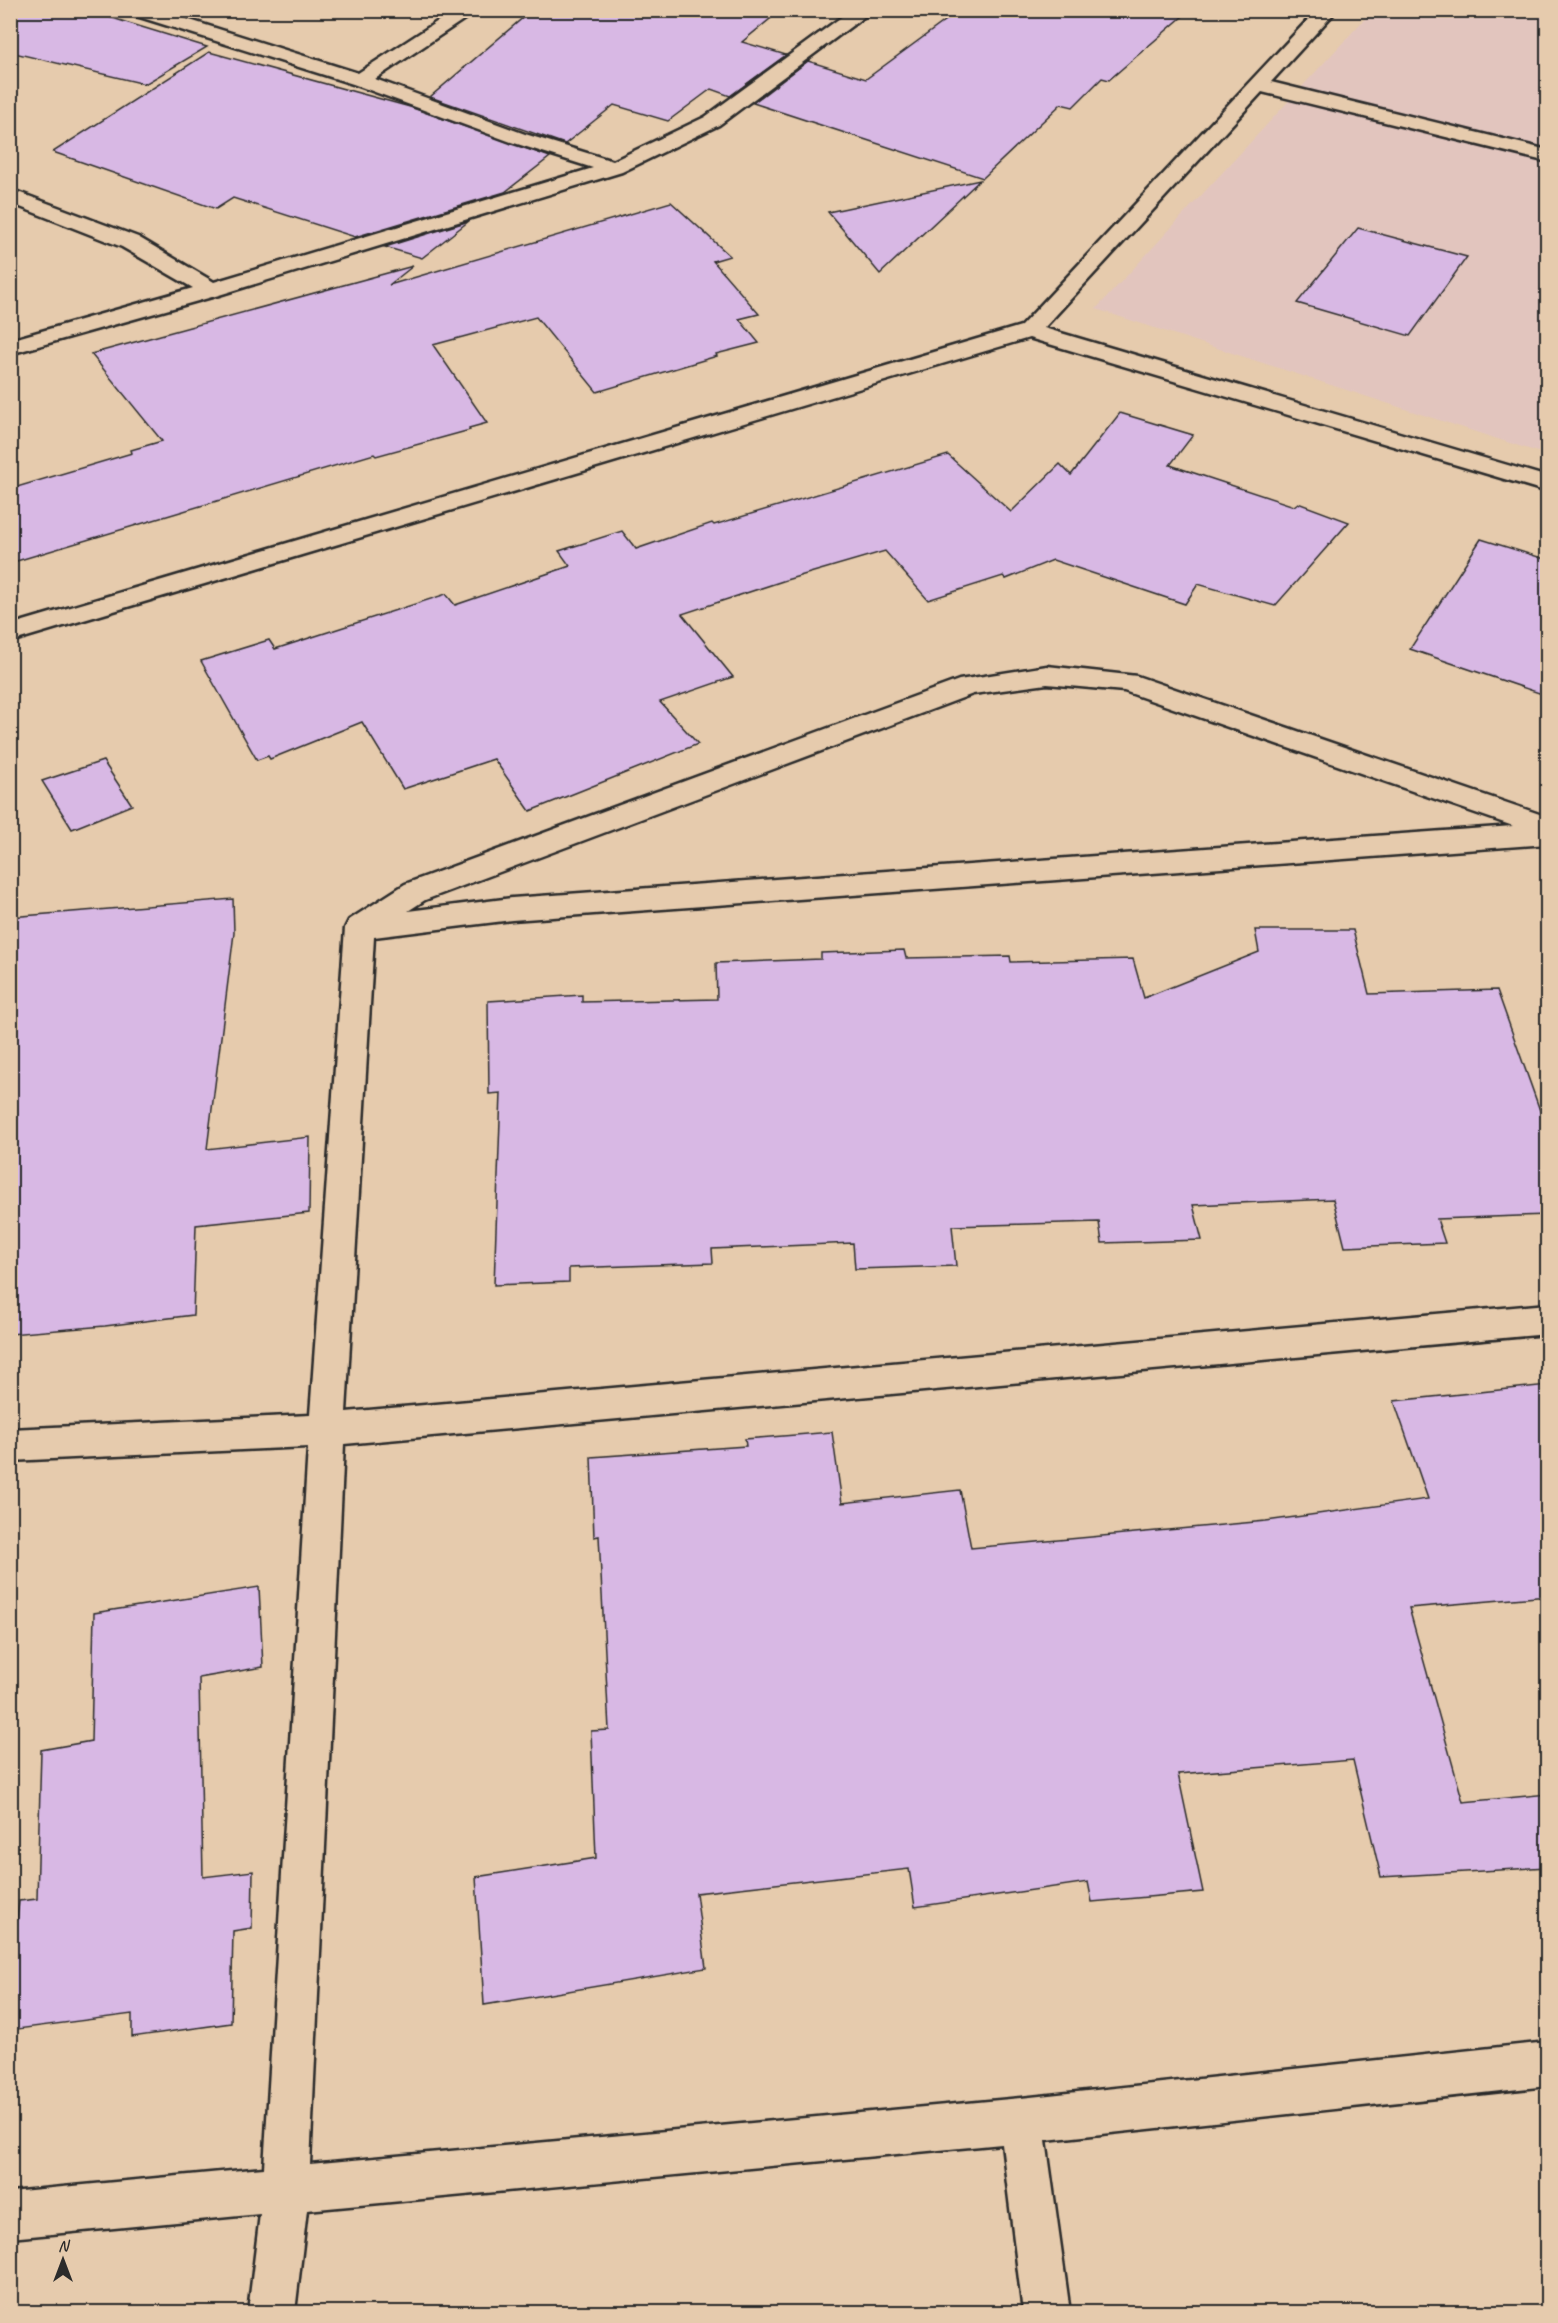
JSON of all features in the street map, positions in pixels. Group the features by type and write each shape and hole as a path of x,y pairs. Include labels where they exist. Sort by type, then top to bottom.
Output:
{"street":[{"path":"136,10 360,80 518,138 615,168"},
{"path":"360,80 469,10"},
{"path":"10,347 212,290 615,168 712,121 864,10"},
{"path":"10,634 1029,331 1328,10"},
{"path":"1258,85 1548,156"},
{"path":"10,195 130,242 212,290"},
{"path":"1029,331 1548,485"},
{"path":"360,928 415,892 947,694 969,686 1047,675 1128,682 1548,828"},
{"path":"360,928 512,909 1548,834"},
{"path":"272,2313 286,2188 327,1430 360,928"},
{"path":"10,1445 327,1430 1548,1319"},
{"path":"10,2215 1021,2120 1548,2064"},
{"path":"1021,2120 1047,2313"}],"shaded area":[{"path":"1372,11 1547,11 1547,455 1096,309"}],"building":[{"path":"10,10 86,10 207,47 145,84 10,52"},
{"path":"532,10 781,10 742,42 786,55 730,96 711,89 668,121 614,105 565,144 430,97"},
{"path":"960,10 1190,10 1109,80 1102,78 1073,107 1061,104 983,178 753,103 808,61 866,79"},
{"path":"209,52 410,107 550,157 505,192 355,237 233,198 216,209 53,152"},
{"path":"980,180 880,274 828,212"},
{"path":"671,202 730,256 713,261 759,314 739,319 759,343 716,354 717,356 597,392 536,317 433,345 487,423 469,428 470,430 376,456 374,454 10,563 10,489 132,453 131,450 162,441 91,354 413,266 389,285"},
{"path":"469,221 422,258 385,247"},
{"path":"1358,228 1467,257 1410,336 1297,303"},
{"path":"1120,413 1193,435 1170,465 1294,506 1298,503 1349,522 1275,606 1198,584 1185,604 1053,560 1006,579 1003,576 928,600 885,551 682,614 733,677 660,702 698,744 530,811 494,759 403,789 362,722 270,759 268,756 257,760 201,661 269,640 275,649 446,594 455,605 570,566 559,551 622,531 636,549 712,523 714,525 948,455 1011,512 1060,464 1071,475"},
{"path":"1481,539 1548,560 1548,696 1410,649"},
{"path":"103,761 132,805 72,829 42,781"},
{"path":"233,899 234,933 207,1149 310,1137 309,1213 196,1225 193,1315 105,1326 10,1334 10,917"},
{"path":"1255,930 1353,930 1369,994 1497,990 1548,1133 1548,1215 1437,1219 1445,1243 1345,1247 1333,1199 1193,1205 1202,1240 1102,1243 1099,1222 952,1226 956,1266 855,1269 853,1243 712,1249 713,1263 569,1268 569,1282 494,1285 501,1093 489,1094 488,1001 582,995 582,1002 717,999 716,963 821,959 821,953 904,950 906,958 1010,956 1011,962 1133,959 1144,998 1259,952"},
{"path":"1548,1385 1548,1596 1409,1608 1463,1802 1548,1794 1548,1867 1381,1877 1353,1760 1178,1774 1203,1892 1092,1902 1088,1882 915,1907 909,1869 696,1893 706,1968 484,2005 476,1877 596,1858 591,1731 609,1730 599,1536 594,1537 591,1457 746,1446 745,1439 832,1432 842,1503 960,1490 971,1548 1266,1521 1428,1499 1394,1401"},
{"path":"259,1587 263,1667 199,1678 203,1877 253,1871 252,1928 233,1931 231,2023 132,2037 132,2014 10,2030 10,1984 19,1901 37,1899 41,1750 91,1741 94,1613"}]}
